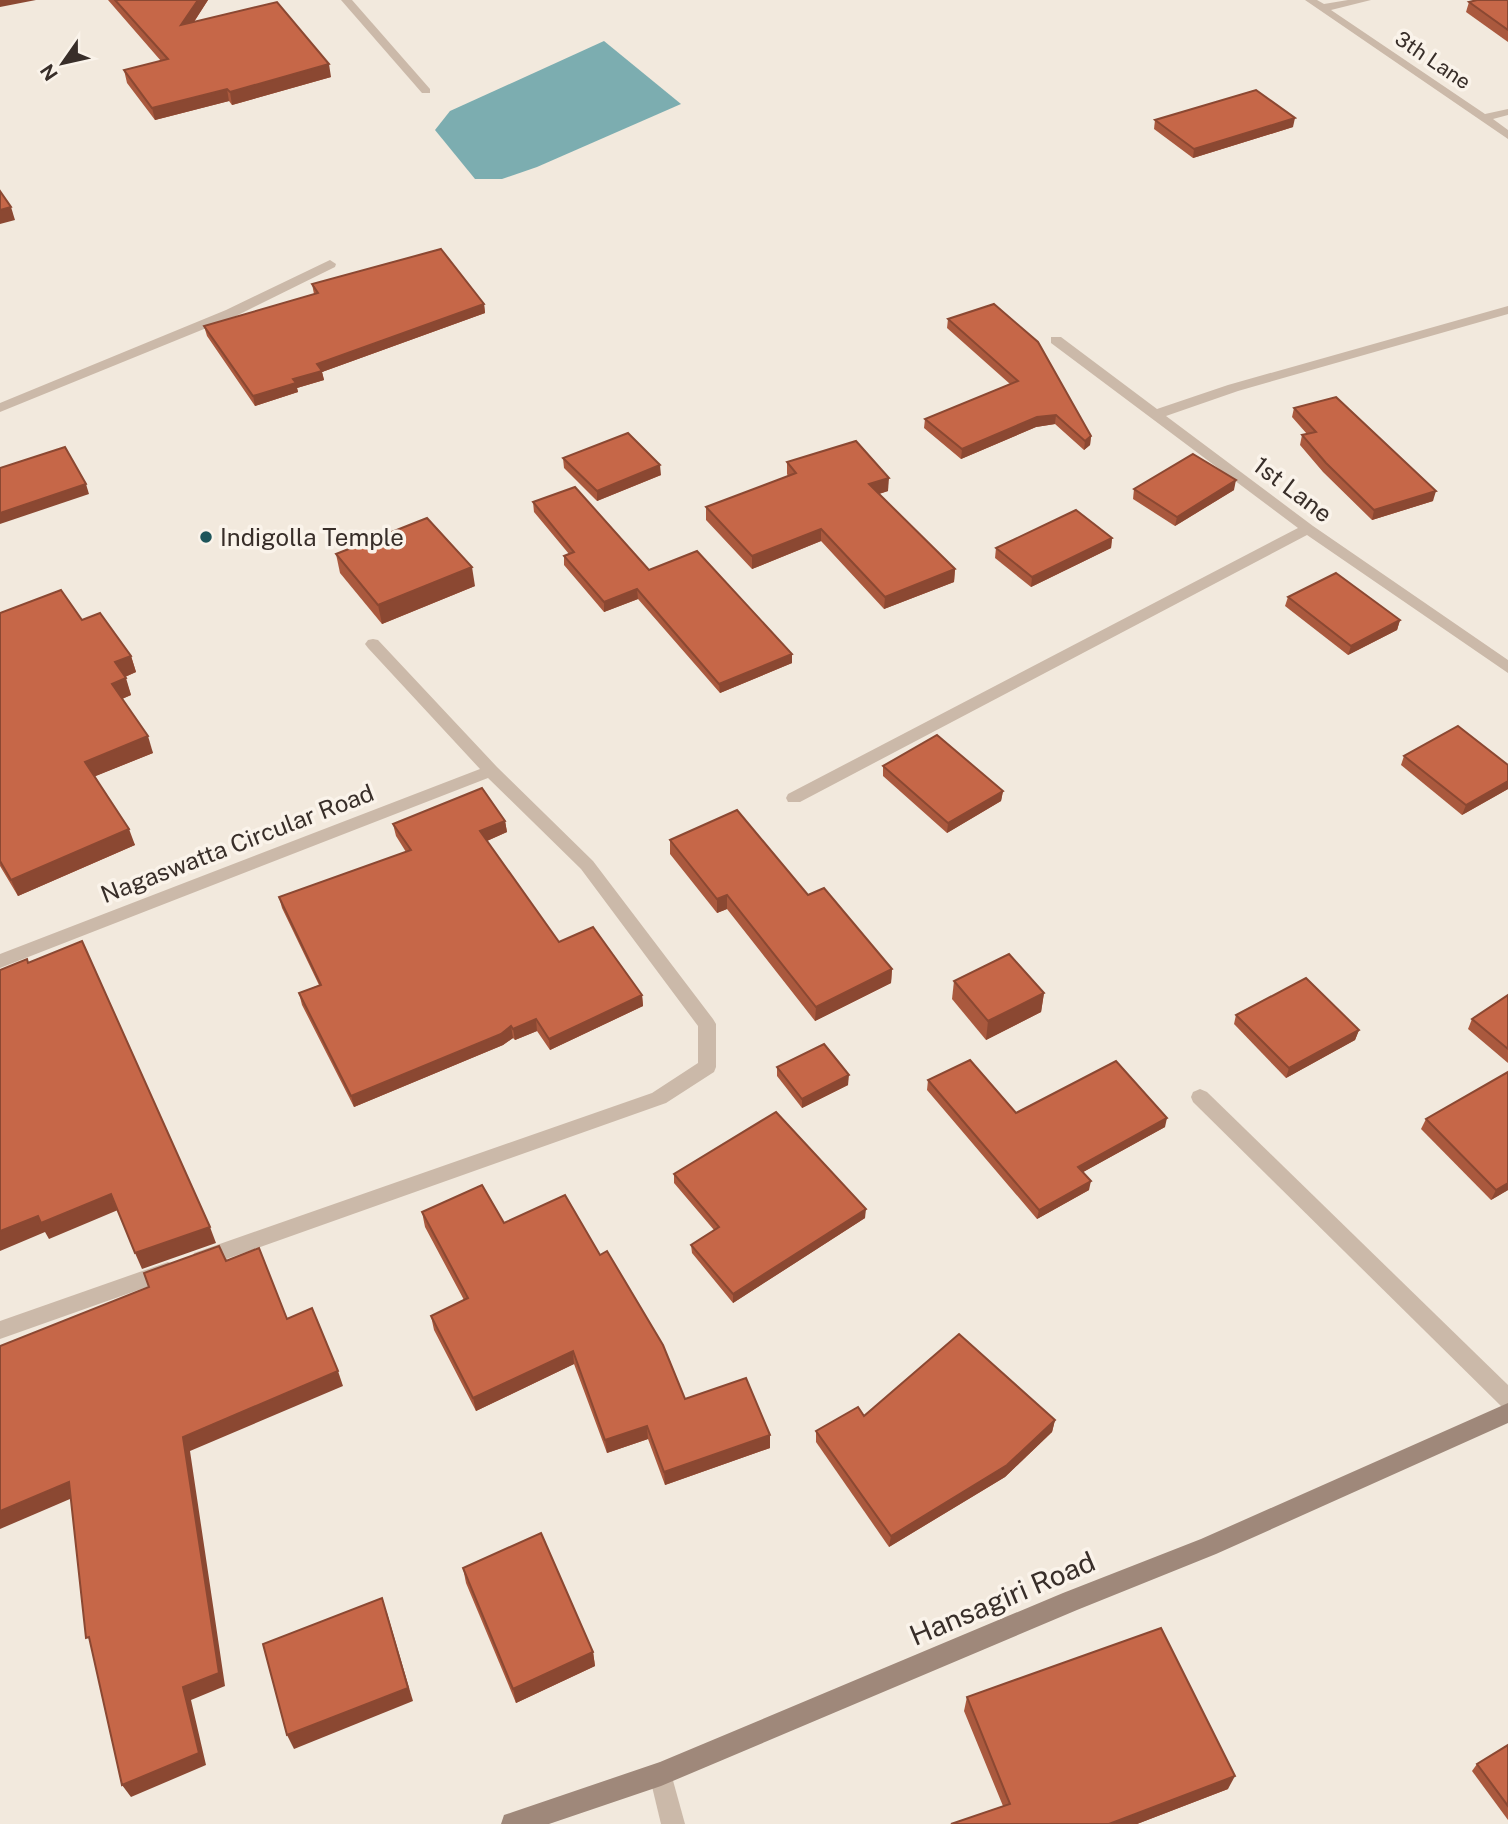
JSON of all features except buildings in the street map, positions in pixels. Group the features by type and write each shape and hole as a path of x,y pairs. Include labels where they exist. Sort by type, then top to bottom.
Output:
{"street":[{"path":"346,0 426,92"},
{"name":"3th Lane","path":"1310,0 1508,135"},
{"path":"1322,8 1366,0"},
{"path":"1484,117 1508,112"},
{"path":"0,408 230,313 330,264"},
{"path":"1157,414 1233,388 1508,310"},
{"name":"1st Lane","path":"1056,340 1308,529 1508,668"},
{"path":"794,798 1308,529"},
{"path":"0,1330 659,1098 707,1067 707,1024 587,865 491,771 373,644"},
{"name":"Nagaswatta Circular Road","path":"0,961 491,771"},
{"path":"1200,1097 1508,1399"},
{"name":"Hansagiri Road","path":"513,1824 662,1774 1071,1601 1208,1547 1508,1413"},
{"path":"662,1774 673,1824"}],"water":[{"path":"604,41 681,104 537,167 502,179 475,179 435,130 450,111"}],"place":[{"name":"Indigolla Temple","path":"206,537"}]}
